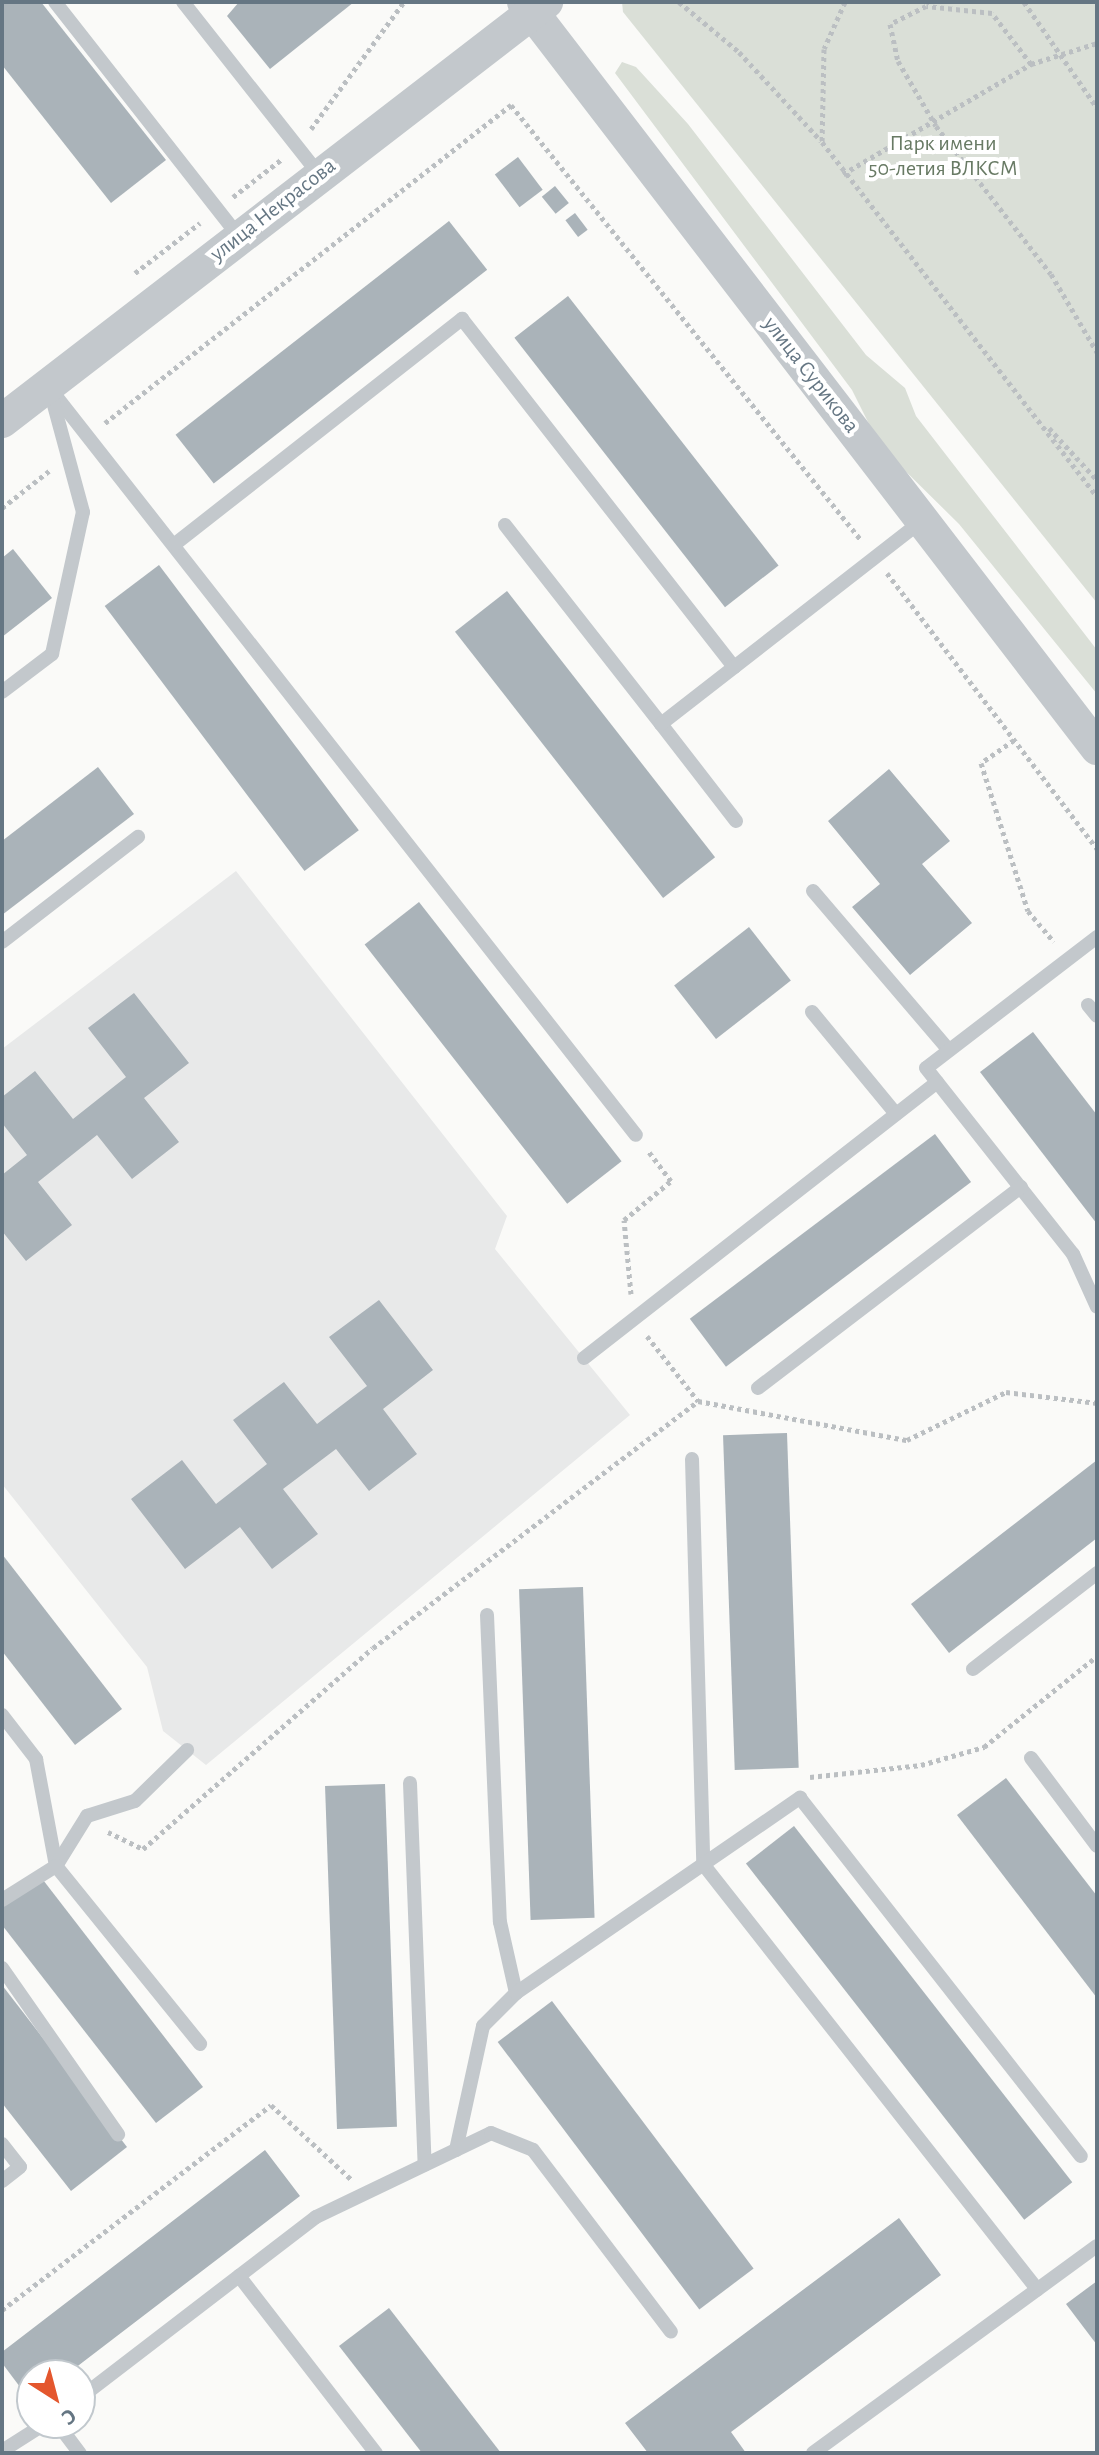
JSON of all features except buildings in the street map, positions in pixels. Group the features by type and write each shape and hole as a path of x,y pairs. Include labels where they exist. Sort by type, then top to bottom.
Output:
{"street":[{"name":"улица Некрасова","path":"2,421 534,6"},
{"name":"улица Сурикова","path":"534,6 1097,748"}],"lane":[{"path":"55,2 239,237"},
{"path":"183,2 319,174"},
{"path":"175,544 462,319 734,667"},
{"path":"48,386 636,1135"},
{"path":"2,692 52,654 83,512 48,386"},
{"path":"661,724 923,520"},
{"path":"505,525 736,821"},
{"path":"2,942 138,837"},
{"path":"813,891 949,1050"},
{"path":"1097,937 926,1068 1073,1254 1097,1307"},
{"path":"812,1012 896,1114"},
{"path":"584,1358 937,1082"},
{"path":"758,1388 1021,1187"},
{"path":"692,1459 703,1864 1037,2289"},
{"path":"973,1669 1097,1573"},
{"path":"487,1615 500,1922 516,1993"},
{"path":"2,1715 36,1759 56,1866 200,2044"},
{"path":"2,1900 56,1866 87,1816 135,1801 187,1750"},
{"path":"1031,1758 1097,1846"},
{"path":"410,1783 425,2165"},
{"path":"456,2150 483,2026 516,1993 800,1798 1081,2156"},
{"path":"2,1968 118,2134"},
{"path":"96,2386 316,2217 491,2133 533,2150 671,2332"},
{"path":"2,2144 20,2167 2,2181"},
{"path":"813,2453 1097,2246"},
{"path":"239,2276 376,2453"},
{"path":"2,2451 21,2439"}],"path":[{"path":"679,2 739,52 822,142 843,174 1097,497"},
{"path":"822,142 824,49 845,2"},
{"path":"1024,2 1097,108"},
{"path":"1031,64 992,13 926,6 890,24 898,61 936,126 1051,274 1097,352"},
{"path":"843,174 936,126 1031,64 1097,43"},
{"path":"87,434 511,105 874,557 1097,849"},
{"path":"1029,407 1097,480"},
{"path":"2,508 66,451"},
{"path":"1014,740 981,763 1028,911 1068,959"},
{"path":"628,1263 624,1220 671,1181 636,1135"},
{"path":"634,1319 698,1401 907,1440 1006,1392 1097,1403"},
{"path":"102,1829 143,1849 373,1648 698,1401"},
{"path":"800,1798 808,1777 891,1770 984,1747 1097,1656"},
{"path":"2,2310 271,2105 367,2193"}],"shaded area":[{"path":"236,871 507,1216 495,1249 630,1415 206,1765 163,1731 147,1667 2,1484 2,1049"}],"green space":[{"name":"Парк имени 50-летия ВЛКСМ","path":"622,2 1097,2 1097,603 623,12"},
{"path":"622,62 636,67 688,124 866,355 905,388 916,416 1097,650 1097,694 959,524 880,446 852,390 615,73"}]}
